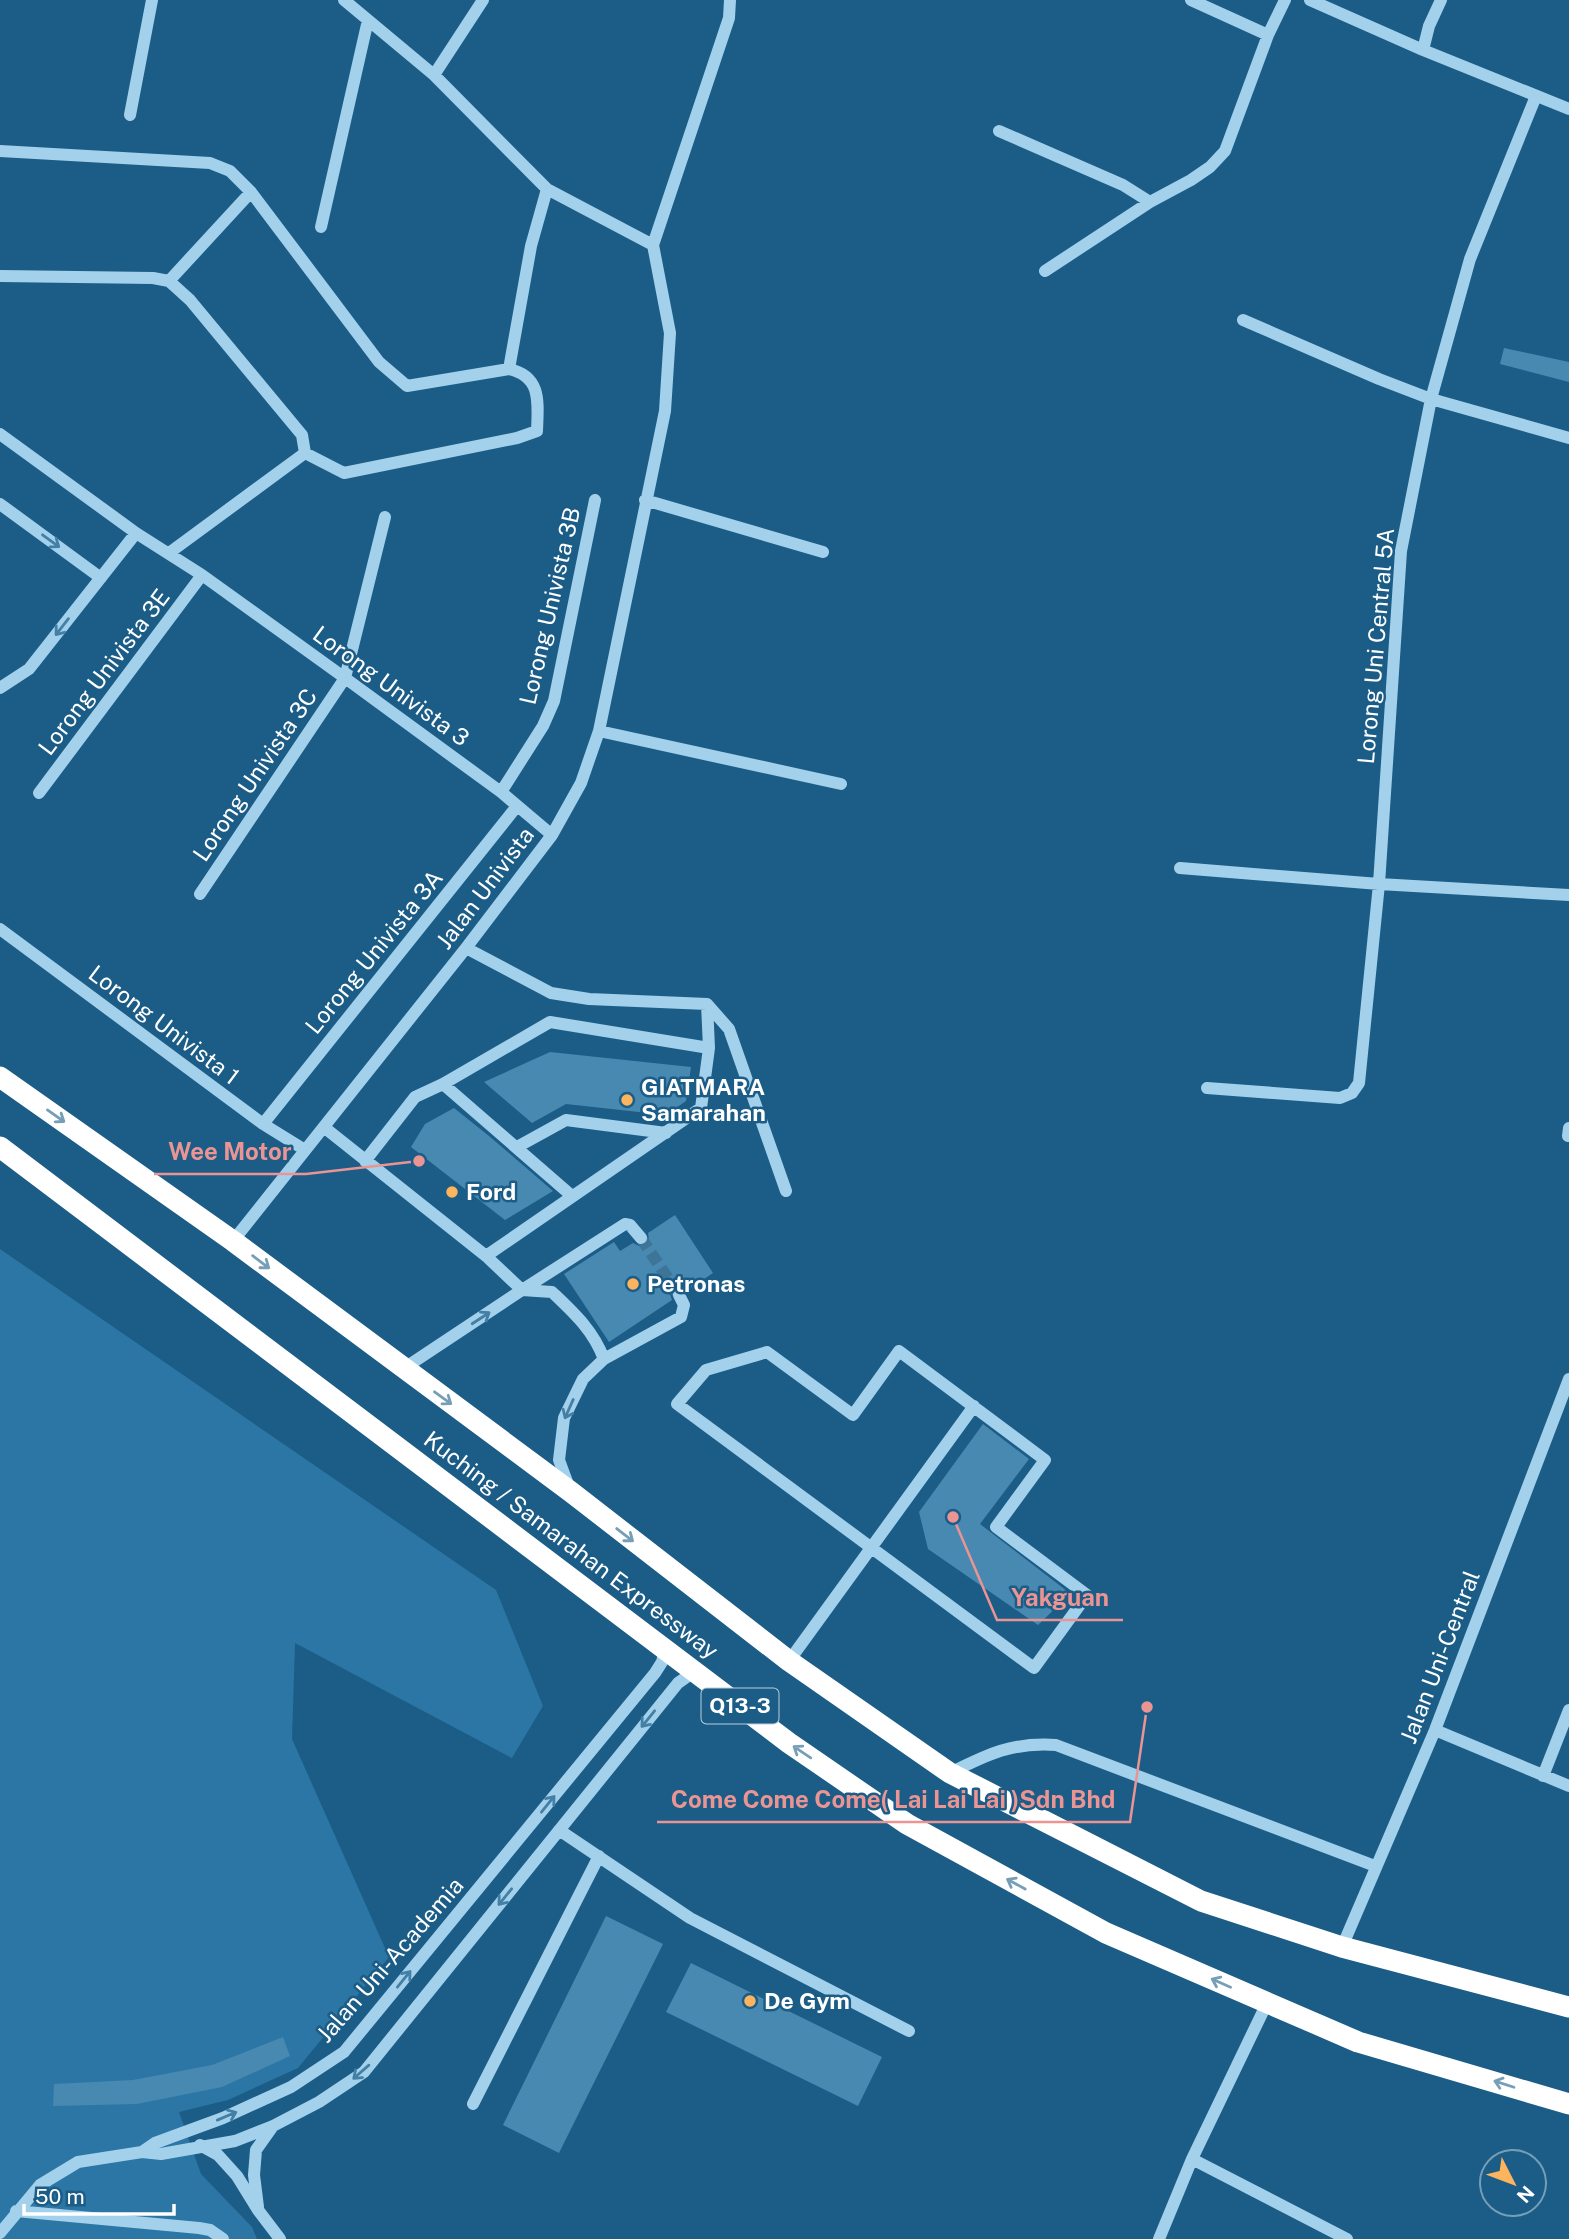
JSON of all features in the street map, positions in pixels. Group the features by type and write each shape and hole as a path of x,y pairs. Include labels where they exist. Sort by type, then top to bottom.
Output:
{"highway":[{"name":"Kuching / Samarahan Expressway","path":"0,1076 233,1241 571,1492 789,1661 950,1773 1201,1901 1342,1947 1569,2007"},
{"name":"Kuching / Samarahan Expressway","path":"0,1147 789,1743 908,1825 1106,1933 1358,2042 1569,2104"}],"street":[{"path":"130,115 152,0"},
{"path":"344,0 434,75 547,190 653,245 729,18 730,0"},
{"path":"434,75 483,0"},
{"path":"1191,0 1268,35"},
{"path":"1045,271 1150,202 1210,167 1225,151 1268,35 1285,0"},
{"path":"1310,0 1423,50 1569,109"},
{"path":"1423,50 1429,26 1441,0"},
{"path":"321,227 368,20"},
{"name":"Lorong Uni Central 5A","path":"1207,1088 1340,1098 1352,1093 1359,1083 1379,884 1401,551 1431,399 1470,259 1536,96"},
{"path":"999,131 1123,185 1150,202"},
{"path":"0,152 210,163 230,171 251,192 380,362 407,386 509,369 524,372 534,383 538,412 537,431 517,438 344,472 305,453"},
{"path":"509,369 531,246 547,190"},
{"path":"169,282 251,192"},
{"name":"Jalan Univista","path":"233,1241 467,948 552,835 581,783 599,731 665,411 670,333 653,245"},
{"path":"0,276 153,278 169,282 190,300 302,435 305,453"},
{"path":"1243,320 1431,399 1569,438"},
{"name":"Lorong Univista 3","path":"0,434 136,533 169,552 345,678 500,792 552,835"},
{"path":"169,552 305,453"},
{"name":"Lorong Univista 3B","path":"500,792 543,726 554,701 595,500"},
{"path":"645,500 823,552"},
{"path":"0,503 101,578"},
{"name":"Lorong Univista 3C","path":"200,894 345,678 386,517"},
{"path":"0,688 29,669 136,533"},
{"name":"Lorong Univista 3E","path":"39,793 202,575"},
{"path":"599,731 841,784"},
{"name":"Lorong Univista 3A","path":"263,1124 517,806"},
{"path":"1180,868 1379,884 1569,895"},
{"name":"Lorong Univista 1","path":"0,929 263,1124 305,1150"},
{"path":"467,948 551,993 589,999 707,1004 729,1029 786,1191"},
{"path":"486,1255 701,1108 709,1048 707,1004"},
{"path":"365,1161 415,1097 443,1084 550,1022 709,1048"},
{"path":"443,1084 572,1196"},
{"path":"517,1147 566,1119 666,1133"},
{"path":"325,1128 486,1255 522,1290 552,1292 585,1323 604,1359"},
{"path":"1568,1136 1569,1128"},
{"path":"403,1368 625,1224 630,1225 641,1238"},
{"path":"571,1492 559,1460 564,1419 583,1378 604,1359 681,1317 684,1306 679,1295"},
{"path":"899,1351 1045,1460 996,1527 1087,1595 1034,1668 871,1546 677,1404 706,1370 767,1352 853,1415 899,1351"},
{"name":"Jalan Uni-Central","path":"1342,1947 1435,1730 1569,1379"},
{"path":"789,1661 974,1406"},
{"name":"Jalan Uni-Academia","path":"142,2152 155,2143 223,2118 291,2087 344,2052 655,1673 666,1650"},
{"name":"Jalan Uni-Academia","path":"142,2152 161,2154 235,2141 273,2126 319,2102 364,2072 677,1683 695,1671"},
{"path":"1543,1776 1569,1710"},
{"path":"1435,1730 1569,1786"},
{"path":"950,1773 992,1752 1016,1746 1056,1745 1375,1866"},
{"path":"559,1830 690,1918 909,2031"},
{"path":"473,2104 599,1856"},
{"path":"1158,2239 1192,2159 1268,2003"},
{"path":"258,2210 254,2175 256,2150 273,2126"},
{"path":"182,2133 218,2155 237,2176 258,2210 281,2239"},
{"path":"0,2233 40,2185 78,2162 142,2152"},
{"path":"1192,2159 1347,2239"},
{"path":"16,2211 199,2228 210,2230 223,2239"}],"shaded area":[{"path":"0,1249 496,1590 543,1706 512,1758 295,1643 292,1739 389,1957 298,2068 228,2100 179,2112 201,2174 252,2227 257,2239 0,2239"}],"building":[{"path":"1504,348 1569,362 1569,382 1500,364"},
{"path":"550,1052 691,1067 686,1101 666,1115 566,1104 532,1123 484,1082"},
{"path":"454,1108 553,1191 505,1220 411,1147 425,1124"},
{"name":"Petronas","path":"675,1215 713,1273 686,1291 680,1286 675,1288 670,1294 672,1300 609,1342 564,1274 614,1242 620,1251 633,1243 646,1245 649,1240 648,1233"},
{"path":"983,1424 1029,1459 980,1524 1067,1591 1068,1596 1038,1625 928,1549 919,1512"},
{"path":"606,1916 663,1944 559,2153 503,2125"},
{"path":"691,1963 882,2057 858,2106 666,2012"},
{"path":"283,2037 290,2056 222,2087 137,2104 53,2106 54,2084 133,2080 212,2065"}],"tunnel":[{"path":"641,1238 679,1295"}],"place":[{"name":"GIATMARA Samarahan","path":"627,1100"},
{"name":"Wee Motor","path":"419,1161"},
{"name":"Ford","path":"452,1192"},
{"name":"Petronas","path":"633,1284"},
{"name":"Yakguan","path":"953,1517"},
{"name":"Come Come Come( Lai Lai Lai )Sdn Bhd","path":"1147,1707"},
{"name":"De Gym","path":"750,2001"}]}
